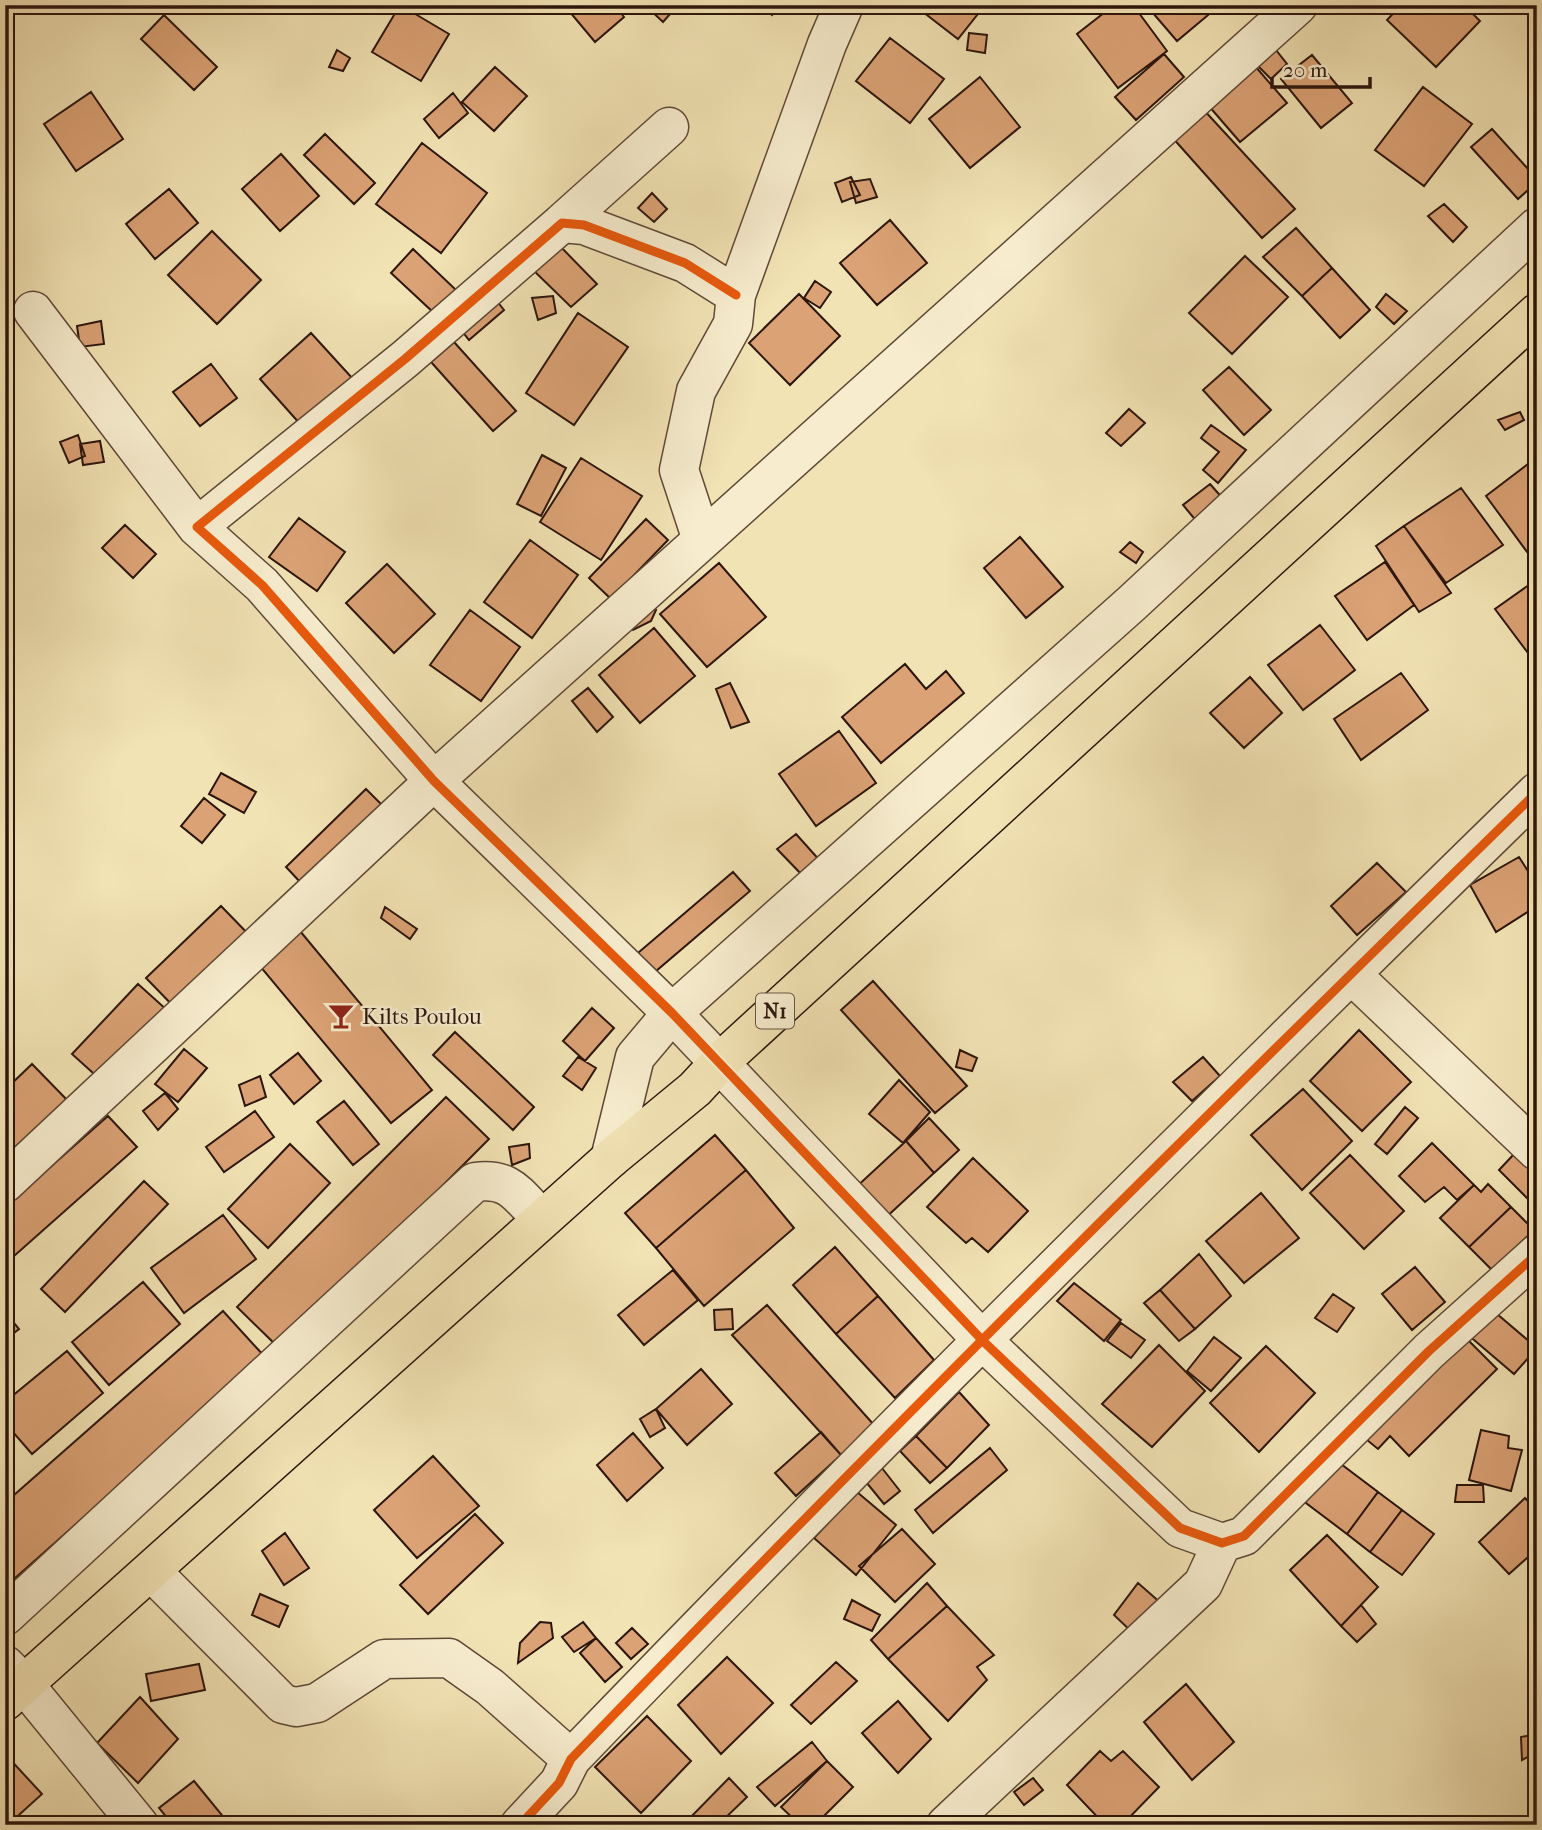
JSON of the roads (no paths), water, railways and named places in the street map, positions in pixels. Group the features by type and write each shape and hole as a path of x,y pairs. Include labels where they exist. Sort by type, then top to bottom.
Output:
{"highway":[{"name":"N1","path":"11,1683 151,1571 542,1219 695,1088 719,1063 1537,313"}],"street":[{"path":"702,540 680,470 696,391 733,324 737,295 827,44 844,5"},
{"path":"5,1183 434,781 1298,5"},
{"path":"197,527 405,359 669,127"},
{"path":"562,223 584,225 685,263 737,295"},
{"path":"610,1159 635,1057 672,1013 1131,604 1537,227"},
{"path":"33,311 197,527 262,585 434,781 672,1013 983,1341 1180,1528 1222,1543 1244,1536 1429,1351 1537,1254"},
{"path":"520,1825 559,1783 571,1759 726,1598 1537,792"},
{"path":"1351,974 1537,1151"},
{"path":"5,1616 475,1182 492,1180 505,1183 542,1219"},
{"path":"946,1825 1203,1584 1222,1543"},
{"path":"151,1571 283,1703 296,1707 317,1703 384,1659 449,1658 490,1686 571,1759"},
{"path":"11,1683 139,1825"}],"place":[{"name":"Kilts Poulou","path":"341,1016"}]}
